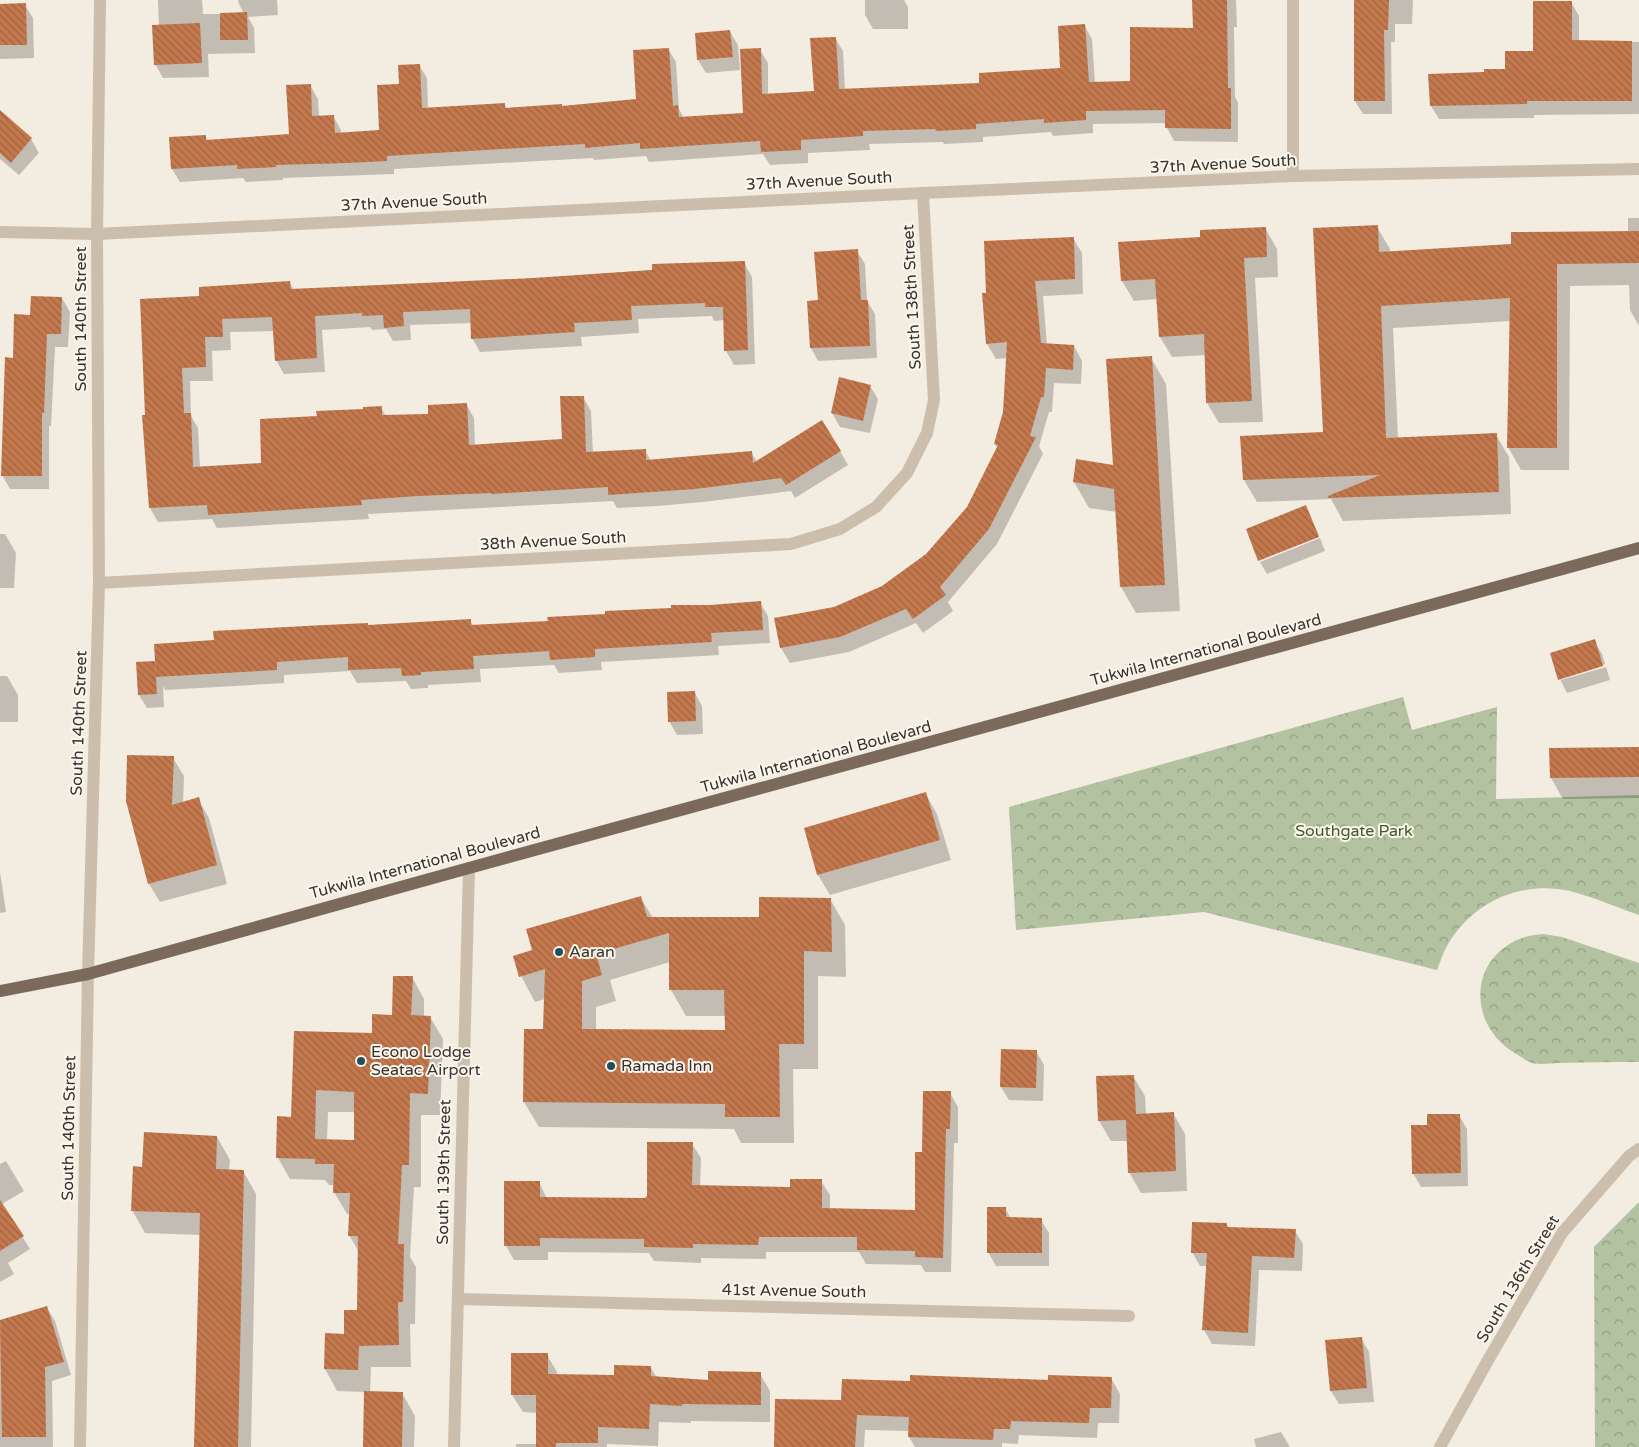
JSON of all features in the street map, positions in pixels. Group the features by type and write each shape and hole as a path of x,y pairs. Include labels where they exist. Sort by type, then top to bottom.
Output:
{"main road":[{"name":"Tukwila International Boulevard","path":"0,991 88,974 1639,548"}],"street":[{"name":"South 140th Street","path":"80,1447 88,974 99,583 97,234 100,0"},
{"path":"1293,176 1294,0"},
{"name":"37th Avenue South","path":"0,232 97,234 923,192 1293,176 1639,169"},
{"name":"South 138th Street","path":"923,192 934,400"},
{"name":"38th Avenue South","path":"99,583 791,544 840,529 876,507 907,473 927,433 934,400"},
{"name":"South 139th Street","path":"454,1447 469,868"},
{"name":"South 136th Street","path":"1440,1447 1562,1233 1629,1156 1639,1149"},
{"name":"41st Avenue South","path":"458,1299 1128,1316"}],"green space":[{"name":"Southgate Park","path":"1403,697 1412,730 1497,707 1496,799 1639,795 1639,915 1570,891 1552,888 1516,892 1484,906 1470,917 1447,946 1437,970 1204,912 1016,930 1009,807"},
{"path":"1543,934 1562,937 1639,963 1639,1062 1532,1063 1500,1042 1489,1028 1483,1012 1480,995 1483,979 1489,964 1501,950 1517,940"},
{"path":"1639,1202 1639,1447 1595,1447 1594,1247"}],"building":[{"path":"1192,0 1227,0 1228,88 1231,88 1231,129 1165,128 1165,110 1086,111 1086,120 1044,123 1044,119 976,124 976,129 936,131 935,129 863,131 863,136 801,140 801,150 761,152 760,141 640,149 640,143 585,148 585,144 387,156 387,161 276,165 276,167 237,169 237,165 171,169 169,137 206,135 206,140 289,134 286,85 311,84 312,116 334,115 335,133 379,130 377,85 399,84 398,65 420,64 422,108 505,103 505,108 562,104 562,106 636,99 633,50 669,48 673,106 678,105 679,117 743,113 740,49 761,48 762,94 814,91 810,38 836,37 839,89 979,83 979,73 1060,68 1058,26 1085,24 1089,82 1130,81 1130,27 1193,28"},
{"path":"1354,0 1389,0 1388,30 1384,30 1385,101 1354,101"},
{"path":"1533,1 1572,1 1572,40 1632,41 1632,101 1527,101 1527,104 1430,106 1428,74 1484,72 1484,69 1505,69 1505,51 1533,51"},
{"path":"26,3 27,45 0,45 0,4"},
{"path":"247,12 248,40 220,40 220,13"},
{"path":"200,23 202,63 154,65 152,25"},
{"path":"730,30 733,57 697,60 695,33"},
{"path":"0,110 32,138 11,163 0,153"},
{"path":"1378,225 1379,252 1511,244 1511,232 1639,231 1639,263 1557,264 1557,448 1507,448 1510,298 1381,306 1386,438 1497,433 1499,492 1329,498 1328,496 1380,475 1243,480 1240,436 1323,432 1313,228"},
{"path":"1266,227 1267,257 1244,258 1252,401 1206,403 1204,334 1159,337 1155,279 1121,281 1118,242 1200,237 1200,230"},
{"path":"1074,237 1075,279 1035,281 1041,343 1074,345 1073,370 1046,368 1044,397 1041,397 1030,436 1036,437 989,529 940,587 946,595 913,619 906,609 840,637 780,648 774,618 834,607 882,586 926,554 967,507 998,445 994,444 1003,412 1007,342 986,344 982,293 986,293 984,241"},
{"path":"858,249 861,300 868,300 870,346 810,348 807,301 818,300 814,252"},
{"path":"745,261 748,350 724,351 723,307 705,307 705,303 631,306 632,320 574,323 575,332 471,339 470,309 403,312 404,326 384,328 383,315 362,316 362,313 315,316 317,358 275,361 272,317 222,319 223,337 205,337 206,367 182,368 184,413 191,413 193,467 261,463 260,419 317,416 316,411 363,409 363,407 382,406 382,415 428,414 428,405 467,403 469,445 562,439 560,396 584,396 586,452 646,449 646,460 752,451 753,463 822,420 841,451 786,485 781,478 695,489 608,495 608,487 418,496 361,500 362,505 208,515 207,505 149,508 142,415 145,415 140,299 199,296 199,287 290,281 291,289 533,278 652,270 652,264"},
{"path":"31,296 62,297 61,334 47,334 44,413 42,413 42,476 1,476 5,357 13,358 14,314 30,315"},
{"path":"1152,356 1165,585 1120,587 1114,489 1073,482 1076,459 1113,465 1106,359"},
{"path":"839,377 871,385 863,421 831,413"},
{"path":"1306,505 1319,537 1258,561 1246,529"},
{"path":"761,601 763,630 711,633 712,642 595,649 595,657 550,660 549,651 473,656 474,669 421,672 421,675 402,676 401,668 348,670 348,657 277,662 277,670 156,677 154,644 214,640 213,631 471,619 471,625 548,621 547,617 605,614 605,611 671,608 671,605 710,605"},
{"path":"1595,639 1603,666 1558,680 1550,653"},
{"path":"155,661 157,694 138,695 136,662"},
{"path":"695,691 696,721 668,722 667,692"},
{"path":"1639,747 1639,777 1550,778 1549,748"},
{"path":"127,755 174,756 172,805 199,797 217,865 148,884 126,801"},
{"path":"926,792 940,840 817,875 804,828"},
{"path":"641,896 647,917 759,917 759,897 831,898 832,952 804,951 804,1044 779,1044 780,1117 725,1117 725,1104 523,1102 524,1029 543,1029 545,969 519,977 513,956 532,950 526,929","holes":["669,933 669,990 724,990 725,1030 582,1029 582,981 602,975 596,954"]},
{"path":"393,976 413,976 411,1015 431,1016 428,1094 410,1093 409,1165 402,1165 398,1244 404,1244 403,1302 398,1302 399,1345 359,1346 358,1370 324,1369 325,1333 344,1334 344,1310 357,1310 358,1236 348,1236 350,1193 333,1193 334,1164 315,1164 315,1159 276,1158 277,1116 291,1117 294,1031 372,1033 372,1014 392,1015","holes":["316,1090 354,1092 354,1140 315,1139"]},
{"path":"1001,1049 1037,1050 1036,1088 1000,1087"},
{"path":"1134,1075 1136,1114 1174,1112 1176,1171 1128,1173 1126,1120 1098,1121 1096,1076"},
{"path":"923,1091 951,1091 950,1129 946,1129 943,1258 915,1257 915,1251 857,1250 857,1237 759,1237 758,1245 693,1244 693,1248 644,1247 644,1239 540,1238 540,1246 504,1246 504,1181 540,1181 540,1197 645,1198 647,1196 647,1142 693,1142 692,1185 790,1187 790,1179 822,1179 822,1208 915,1210 915,1152 922,1152"},
{"path":"1427,1114 1460,1114 1461,1173 1412,1174 1411,1125 1427,1125"},
{"path":"144,1132 217,1136 216,1169 244,1170 238,1447 194,1447 200,1213 131,1211 133,1166 142,1167"},
{"path":"0,1200 24,1236 0,1251"},
{"path":"987,1207 1006,1207 1006,1217 1042,1218 1042,1253 987,1253"},
{"path":"1192,1222 1227,1223 1227,1227 1296,1229 1294,1258 1252,1256 1248,1333 1202,1330 1207,1253 1191,1253"},
{"path":"47,1306 64,1362 45,1367 46,1437 2,1437 0,1320"},
{"path":"1362,1337 1367,1388 1330,1391 1325,1340"},
{"path":"511,1353 548,1353 548,1374 614,1375 614,1365 651,1366 651,1376 708,1380 708,1371 761,1372 761,1405 682,1404 682,1406 650,1404 649,1429 598,1427 598,1443 556,1443 556,1447 536,1447 536,1395 511,1395"},
{"path":"910,1375 1048,1380 1048,1375 1112,1377 1111,1408 1090,1408 1089,1423 1011,1421 1010,1429 994,1429 993,1440 908,1437 909,1417 857,1415 855,1447 774,1447 775,1399 841,1400 842,1379 910,1381"},
{"path":"364,1391 403,1392 402,1447 363,1447"}],"place":[{"name":"Aaran","path":"559,952"},
{"name":"Econo Lodge Seatac Airport","path":"361,1061"},
{"name":"Ramada Inn","path":"611,1066"}]}
